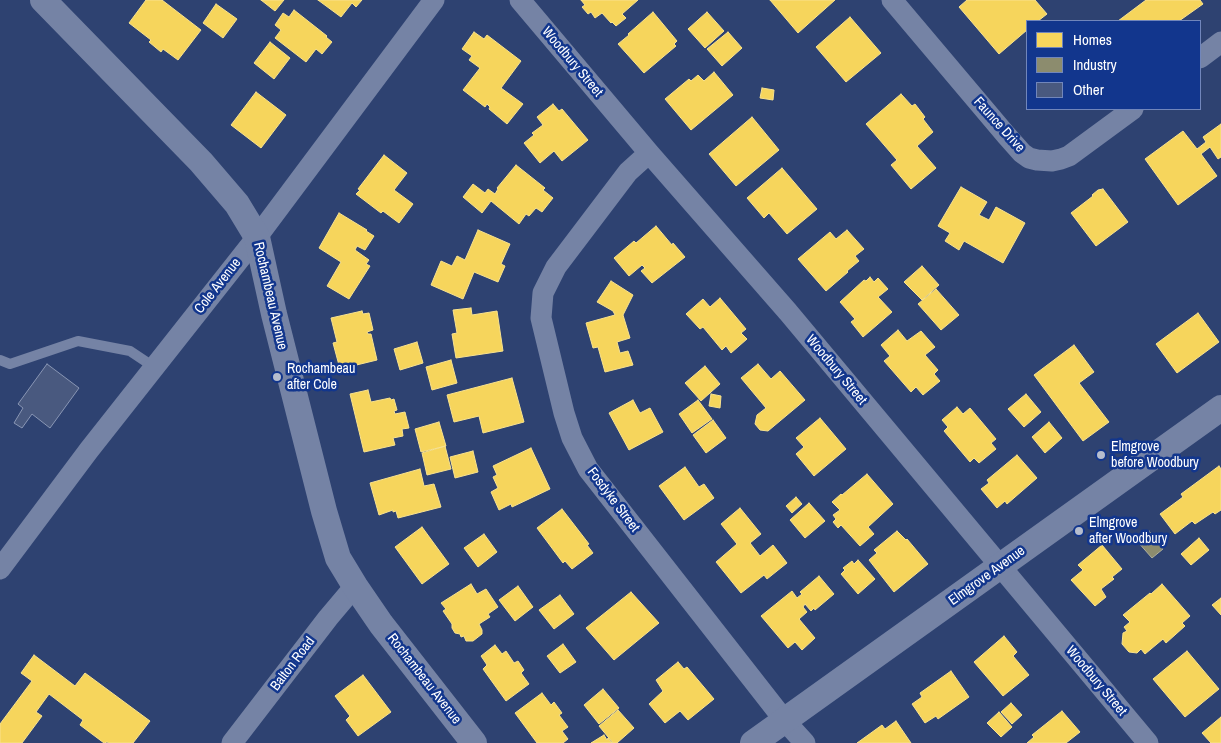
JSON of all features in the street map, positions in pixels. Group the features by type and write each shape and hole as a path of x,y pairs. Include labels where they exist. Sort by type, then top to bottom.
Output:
{"street":[{"name":"Cole Avenue","path":"0,570 89,450 257,237 434,0"},
{"name":"Woodbury Street","path":"520,0 649,153 788,312 1148,743"},
{"name":"Faunce Drive","path":"892,0 1006,135 1022,153 1030,158 1036,160 1061,160 1132,110"},
{"name":"Rochambeau Avenue","path":"50,3 200,162 237,204 257,237 324,511 338,558 381,624 474,743"},
{"path":"1201,57 1221,42"},
{"name":"Fosdyke Street","path":"649,153 628,172 556,267 543,293 541,318 564,412 572,438 588,469 805,743"},
{"name":"Elmgrove Avenue","path":"753,743 1221,408"},
{"name":"Balton Road","path":"232,743 328,618 355,586"}],"lane":[{"path":"0,360 10,364 78,341 130,351 154,367"}],"building: Homes":[{"path":"146,0 162,0 201,30 178,60 163,49 161,52 149,42 151,40 129,23"},
{"path":"261,0 284,0 275,11"},
{"path":"318,0 362,0 356,7 352,3 341,17"},
{"path":"581,0 638,0 622,14 626,18 616,26 602,13 595,18 591,12 588,14 582,7 585,5"},
{"path":"770,0 835,0 798,33"},
{"path":"967,0 1035,0 1047,14 1039,20 1026,20 1026,31 999,54 959,7"},
{"path":"1146,0 1200,0 1203,4 1180,20 1119,20"},
{"path":"216,4 237,19 223,38 203,23"},
{"path":"294,10 332,42 322,54 316,49 306,62 275,38 281,30 275,25 283,13 289,17"},
{"path":"653,12 677,41 674,44 676,46 644,73 618,44"},
{"path":"707,12 724,31 705,48 688,29"},
{"path":"850,17 881,53 846,82 816,47"},
{"path":"474,32 484,39 487,35 521,61 501,88 523,104 507,124 489,109 490,107 487,104 485,107 463,90 480,68 469,60 472,56 462,49"},
{"path":"728,32 742,48 722,66 707,49"},
{"path":"270,42 290,58 274,79 254,63"},
{"path":"714,72 733,95 691,130 665,99 689,79 691,81 698,75 704,81"},
{"path":"762,88 774,90 773,100 760,98"},
{"path":"256,92 286,115 261,148 231,125"},
{"path":"901,94 912,106 915,104 933,132 917,146 936,168 911,189 891,165 897,160 866,124"},
{"path":"553,104 559,111 562,109 588,140 562,161 554,151 540,163 524,143 534,135 532,133 543,125 537,117"},
{"path":"752,117 779,150 736,186 709,154"},
{"path":"1221,124 1221,157 1218,159 1210,147 1201,154 1217,176 1178,205 1145,159 1183,131 1197,149 1206,142 1203,137"},
{"path":"384,155 407,173 394,190 413,204 399,223 383,211 381,213 356,194"},
{"path":"516,165 545,188 543,190 553,198 542,212 536,208 529,216 526,214 519,224 491,201 482,213 463,197 473,184 485,193 488,189 495,194 497,188"},
{"path":"782,168 817,209 787,234 769,213 764,218 747,198"},
{"path":"961,187 987,202 979,215 989,220 996,207 1025,223 1003,263 964,241 959,250 945,241 950,233 938,226"},
{"path":"1103,189 1128,222 1096,246 1071,213 1098,190"},
{"path":"339,213 374,236 365,250 357,246 355,250 369,260 366,264 370,266 349,299 327,286 341,262 319,248"},
{"path":"656,226 685,257 652,283 641,271 645,268 642,265 629,276 614,258"},
{"path":"478,230 510,244 501,264 505,266 498,282 474,272 463,299 431,285 441,261 452,266 457,256 465,260"},
{"path":"847,230 864,249 855,256 859,261 826,291 798,259 830,232 836,239"},
{"path":"922,266 939,285 922,300 904,282"},
{"path":"870,277 874,282 878,278 888,289 878,297 892,312 863,337 851,322 855,319 840,302 864,280 866,281"},
{"path":"611,281 633,295 623,315 630,338 617,342 620,353 628,351 633,365 605,372 598,347 593,348 586,323 615,315 613,311 597,302"},
{"path":"936,289 959,315 941,330 918,304"},
{"path":"720,298 746,329 741,333 747,339 731,353 726,346 722,350 703,327 700,329 686,314 703,299 710,307"},
{"path":"471,308 472,315 497,311 503,351 456,358 452,334 457,333 453,310"},
{"path":"362,311 363,314 369,313 373,330 367,332 371,334 377,360 340,369 333,343 337,342 331,318"},
{"path":"1198,313 1219,342 1177,373 1156,344"},
{"path":"898,330 907,341 921,331 935,347 925,355 938,370 934,374 940,381 923,395 916,387 911,392 884,361 890,356 881,345"},
{"path":"417,342 423,363 400,370 394,349"},
{"path":"1074,345 1094,372 1079,383 1109,422 1083,441 1034,375"},
{"path":"451,360 457,383 432,390 426,367"},
{"path":"758,364 771,379 780,371 805,400 768,431 760,430 755,424 757,415 766,408 741,378"},
{"path":"705,366 720,384 701,401 685,383"},
{"path":"512,378 524,422 483,433 479,416 454,422 447,395"},
{"path":"368,390 371,402 390,398 391,400 394,399 397,410 394,411 395,414 405,412 409,428 402,429 403,436 393,438 395,445 364,452 350,394"},
{"path":"711,394 721,396 720,408 709,406"},
{"path":"1026,394 1041,412 1024,427 1008,409"},
{"path":"633,400 640,413 650,408 663,432 629,450 609,413"},
{"path":"698,400 712,419 692,433 679,414"},
{"path":"957,407 963,414 970,408 996,439 991,443 996,449 979,463 974,458 970,462 944,431 948,427 942,420"},
{"path":"820,418 846,449 814,476 796,454 804,447 796,438"},
{"path":"713,420 726,438 706,453 693,435"},
{"path":"439,422 446,446 421,452 415,429"},
{"path":"1049,422 1062,438 1045,453 1032,437"},
{"path":"445,446 451,469 427,475 422,453"},
{"path":"531,448 550,489 512,507 511,504 499,510 491,492 498,488 493,477 497,475 493,466"},
{"path":"473,451 478,472 455,478 450,457"},
{"path":"1017,455 1037,478 1007,504 1005,501 997,508 981,489 989,483 987,480"},
{"path":"1219,466 1221,469 1221,510 1215,514 1213,512 1195,524 1192,521 1175,534 1160,514 1183,497 1181,494"},
{"path":"685,467 699,487 704,484 714,498 684,520 659,486"},
{"path":"420,469 424,486 434,484 441,507 398,518 396,511 393,512 393,510 379,515 370,483"},
{"path":"867,474 893,504 868,527 874,534 860,546 841,525 838,528 833,522 836,519 833,515 840,510 832,502"},
{"path":"796,497 802,504 792,513 786,506"},
{"path":"809,503 825,521 805,538 790,520"},
{"path":"740,508 761,534 750,543 760,556 773,545 787,563 767,579 764,575 741,593 716,562 737,544 721,524"},
{"path":"562,509 589,544 587,545 593,553 572,569 565,561 563,563 537,528"},
{"path":"422,527 449,564 422,584 395,547"},
{"path":"897,531 907,539 928,564 894,592 869,560 877,553 874,550"},
{"path":"484,534 497,552 478,567 464,548"},
{"path":"1199,538 1209,550 1191,565 1181,554"},
{"path":"1102,545 1122,569 1112,577 1114,579 1101,589 1106,597 1095,606 1071,580 1083,570 1078,565"},
{"path":"858,560 875,579 858,594 841,574 845,570 843,568 852,561 854,564"},
{"path":"819,576 834,594 815,610 814,608 811,611 805,604 803,607 807,612 799,619 815,638 802,650 795,642 788,648 761,616 792,591 797,598 802,594 800,592"},
{"path":"471,584 477,594 486,589 498,607 488,614 490,617 479,624 482,634 473,641 466,641 464,636 461,637 460,634 455,633 452,624 443,611 446,609 441,603"},
{"path":"1162,584 1190,616 1182,623 1185,626 1166,643 1163,639 1145,654 1141,649 1137,653 1129,652 1122,644 1123,633 1127,631 1124,627 1130,622 1123,615"},
{"path":"518,586 533,607 515,621 499,600"},
{"path":"631,592 659,623 614,660 586,628"},
{"path":"560,595 574,614 554,629 539,610"},
{"path":"1221,598 1221,615 1212,605"},
{"path":"1004,636 1017,652 1013,656 1029,675 1003,696 974,662"},
{"path":"563,644 576,662 560,673 547,656"},
{"path":"495,645 502,654 506,651 514,663 518,661 524,670 521,673 529,684 506,701 483,669 487,665 481,656"},
{"path":"1187,651 1219,689 1185,717 1153,679"},
{"path":"34,655 75,686 85,673 150,721 133,743 104,743 80,725 83,720 49,694 36,712 42,716 22,743 0,743 0,724 32,681 21,673"},
{"path":"678,662 684,669 687,667 714,699 688,720 680,711 665,723 649,704 663,691 656,680"},
{"path":"951,671 969,697 938,719 936,716 925,723 912,704 922,697 920,693"},
{"path":"363,675 391,712 358,736 346,720 350,716 335,696"},
{"path":"603,689 619,708 599,724 584,705"},
{"path":"542,693 551,705 554,702 562,713 559,715 568,727 562,731 568,739 563,743 537,743 515,713"},
{"path":"1011,703 1022,715 1012,724 1001,712"},
{"path":"618,710 634,728 617,743 613,743 599,726"},
{"path":"1062,711 1080,732 1066,743 1027,743 1034,737 1032,735"},
{"path":"999,712 1012,727 1001,737 987,723"},
{"path":"1221,717 1221,743 1211,743 1202,733"},
{"path":"896,721 911,743 857,743 882,725 885,729"},
{"path":"604,735 612,743 591,743"}],"building: Industry":[{"path":"1149,531 1163,549 1152,558 1137,541"}],"building: Other":[{"path":"47,364 79,388 50,428 32,414 22,428 14,423 23,408 18,404"}],"place":[{"name":"Rochambeau after Cole","path":"277,377"},
{"name":"Elmgrove before Woodbury","path":"1101,455"},
{"name":"Elmgrove after Woodbury","path":"1079,531"}]}
